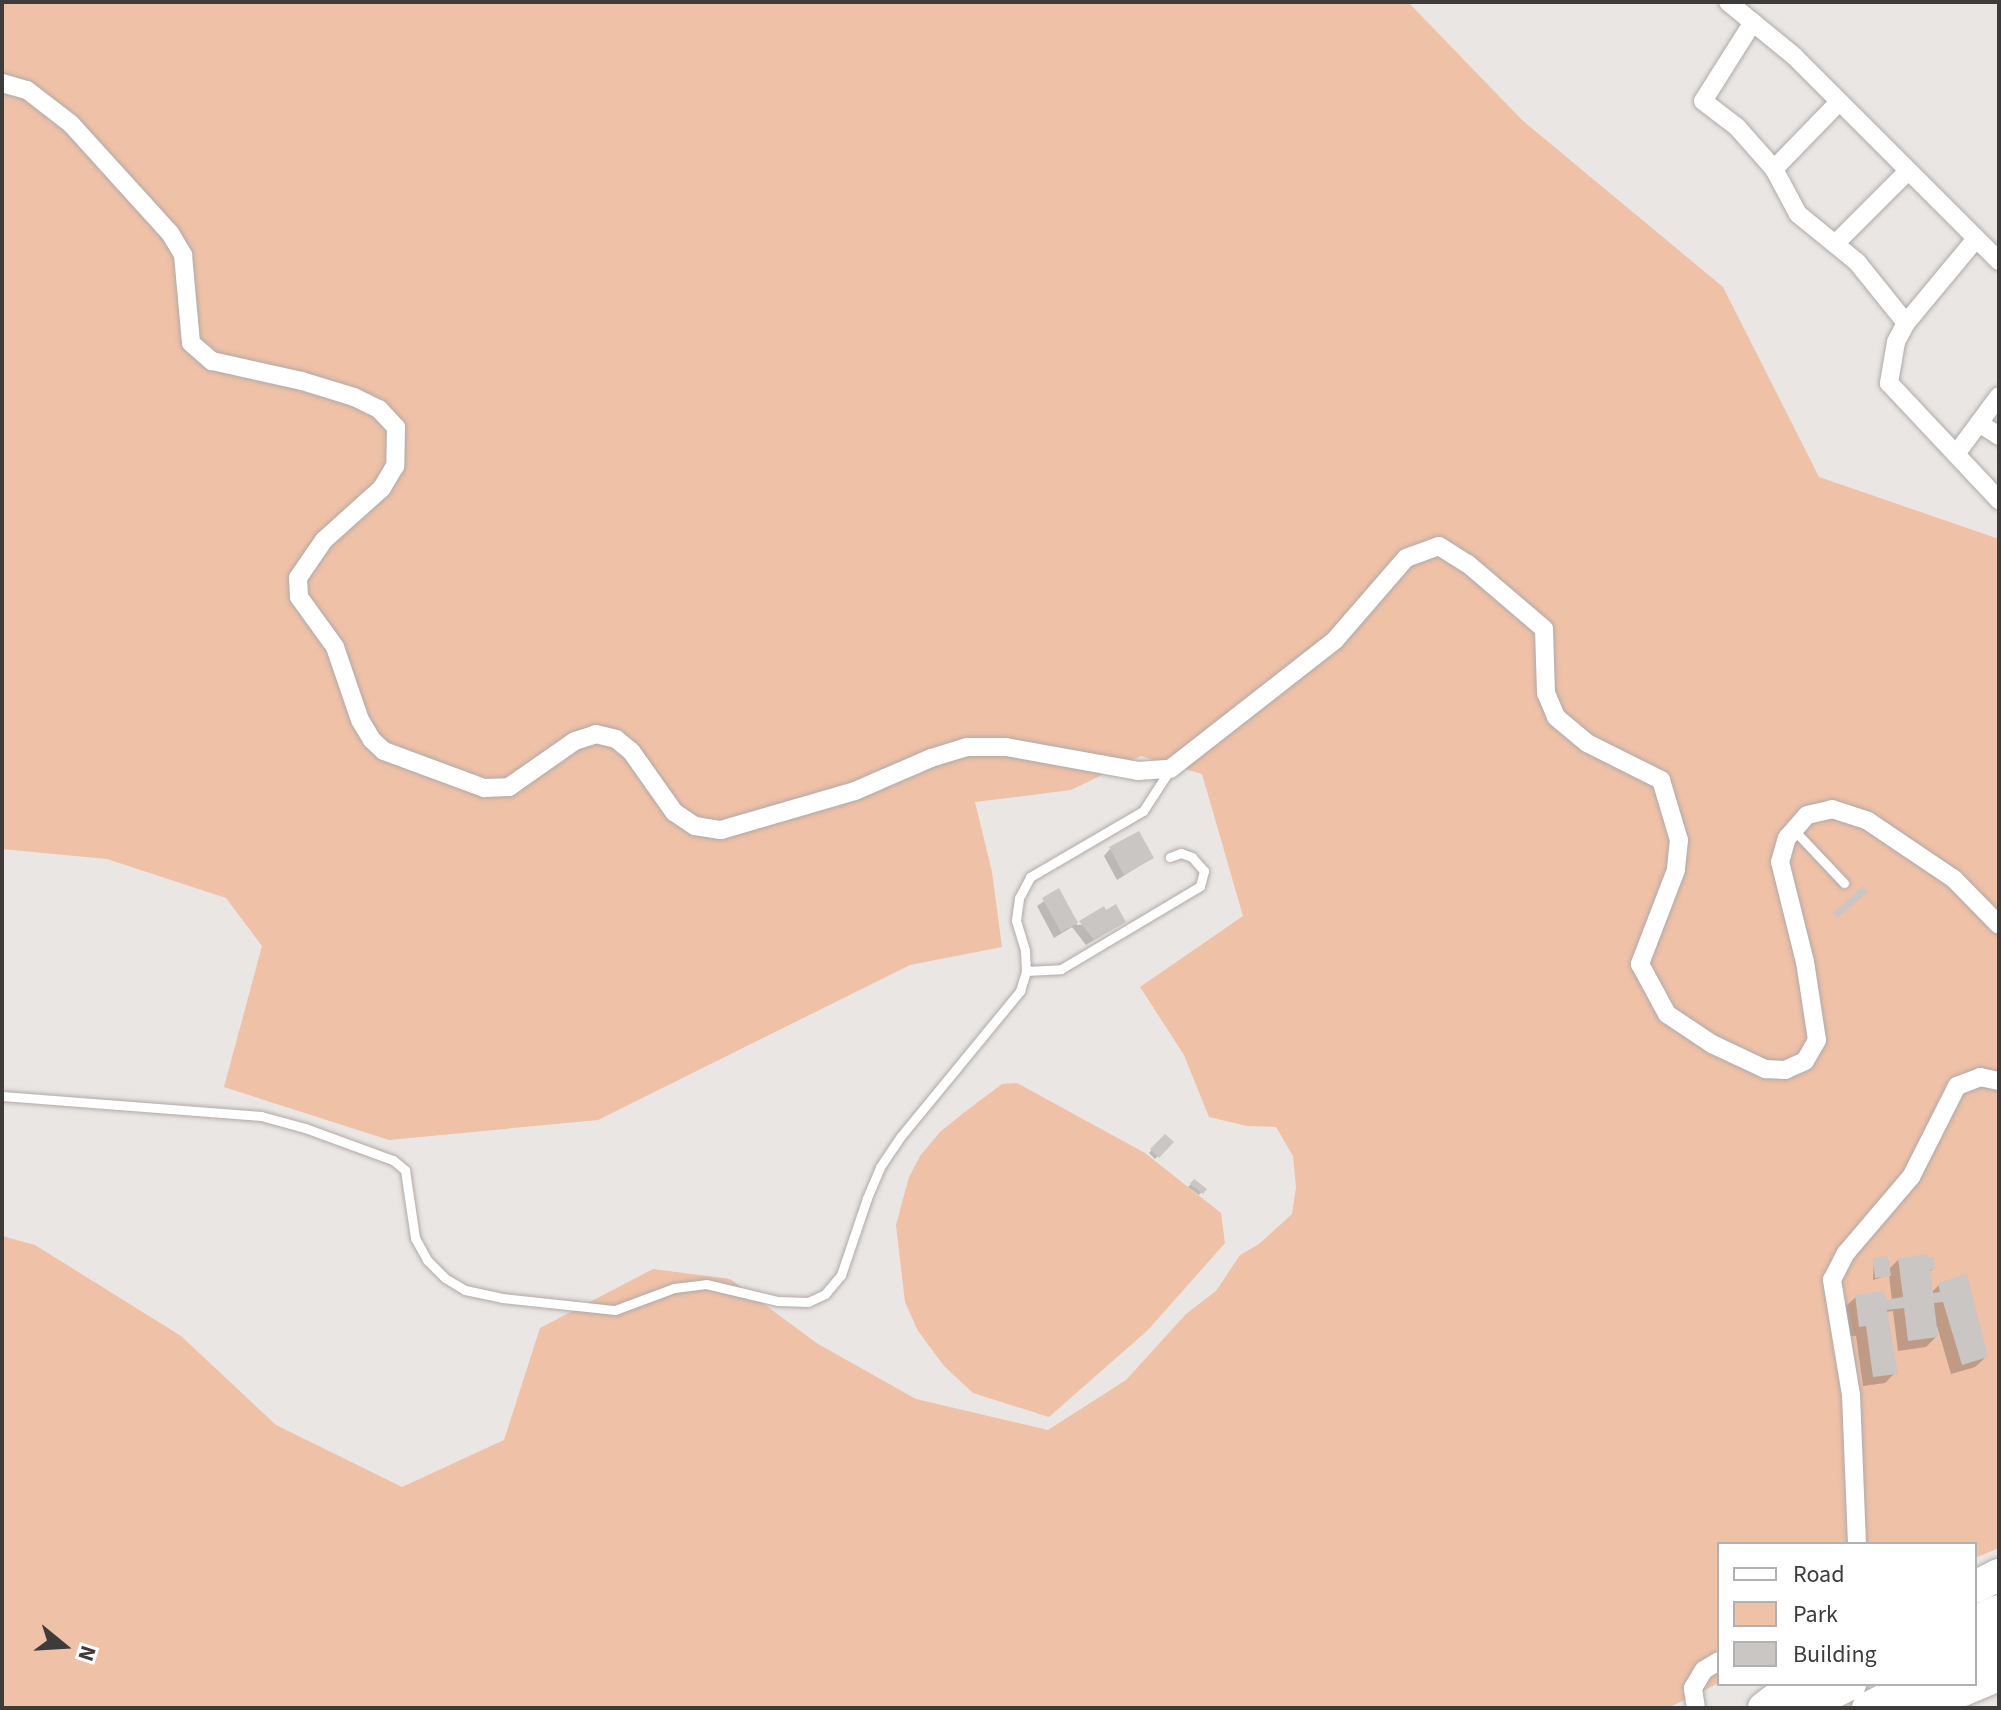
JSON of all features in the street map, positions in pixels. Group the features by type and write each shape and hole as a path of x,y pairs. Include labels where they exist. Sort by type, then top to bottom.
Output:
{"highway":[{"path":"1977,1586 1999,1575"},
{"path":"1977,1621 1999,1611"},
{"path":"1977,1654 1999,1643"},
{"path":"1977,1684 1999,1675"},
{"path":"1764,1708 1793,1686"},
{"path":"1803,1708 1846,1686"},
{"path":"1868,1708 1912,1686"},
{"path":"1920,1708 1973,1686"}],"street":[{"path":"1728,2 1794,56 1999,261"},
{"path":"1753,22 1703,101 1737,127 1774,169 1798,214 1857,262 1906,323"},
{"path":"2,83 27,90 71,124 170,233 183,255 191,343 212,361 302,381 354,397 379,409 396,427 395,466 382,488 324,540 298,578 299,597 335,647 350,681 360,720 372,740 384,751 484,788 497,788 509,787 575,741 596,734 631,751 674,812 695,826 721,830 855,791 931,758 967,747 1006,747 1138,771 1170,769 1335,640 1406,558 1439,546 1468,564 1544,629 1546,693 1556,717 1587,743 1661,780 1679,840 1676,870 1640,964 1667,1014 1712,1044 1765,1069 1785,1070 1805,1061 1817,1040 1805,962 1780,862 1793,829 1807,815 1832,809 1868,821 1954,879 1999,925"},
{"path":"1774,169 1838,103"},
{"path":"1835,244 1907,172"},
{"path":"1975,240 1906,323 1896,342 1889,383 1999,500"},
{"path":"1956,454 1999,396"},
{"path":"1979,423 1999,436"},
{"path":"1857,1542 1851,1395 1832,1280 1846,1253 1911,1177 1957,1086 1980,1077 1999,1081"},
{"path":"1696,1708 1693,1688 1704,1670 1717,1662"}],"lane":[{"path":"2,1096 261,1116 305,1128 393,1160 405,1170 415,1238 427,1260 445,1278 465,1290 502,1298 615,1310 674,1288 706,1284 778,1301 808,1302 825,1294 841,1275 867,1198 894,1146 1020,991 1026,971 1016,920 1019,898 1030,877 1143,811 1170,769"},
{"path":"1793,829 1822,856 1844,883"},
{"path":"1026,971 1061,969 1200,886 1204,871 1192,857 1181,853 1170,857"}],"green space":[{"path":"2,2 1408,2 1522,120 1723,287 1819,477 1999,539 1999,1548 1977,1557 1977,1542 1717,1542 1717,1684 1668,1708 2,1708 2,1236 35,1245 181,1336 276,1425 402,1487 504,1440 540,1328 653,1269 730,1279 818,1344 916,1399 1048,1430 1126,1380 1186,1314 1216,1291 1240,1255 1259,1244 1292,1214 1296,1187 1293,1156 1276,1127 1247,1126 1209,1117 1184,1055 1140,987 1243,916 1202,774 1141,756 1071,790 975,802 992,872 1002,947 910,965 598,1120 389,1140 224,1087 262,946 226,898 107,859 2,849"},
{"path":"1017,1083 1145,1153 1221,1213 1225,1243 1148,1330 1049,1417 973,1393 944,1366 918,1331 905,1302 896,1225 909,1177 920,1156 940,1132 1002,1084"}],"building":[{"path":"1139,831 1154,858 1124,875 1109,847"},
{"path":"1863,886 1868,892 1837,918 1833,913"},
{"path":"1059,888 1078,923 1061,932 1042,898"},
{"path":"1116,904 1126,922 1094,940 1079,921 1104,906 1106,910"},
{"path":"1165,1134 1174,1142 1159,1158 1150,1149"},
{"path":"1194,1179 1207,1189 1203,1194 1190,1184"},
{"path":"1928,1254 1928,1258 1934,1257 1935,1269 1930,1270 1933,1293 1940,1292 1938,1283 1967,1274 1988,1357 1962,1365 1943,1302 1934,1303 1938,1337 1908,1341 1904,1308 1887,1310 1898,1374 1873,1377 1866,1326 1859,1327 1855,1295 1884,1291 1886,1300 1903,1297 1898,1258"},
{"path":"1888,1256 1891,1276 1875,1278 1873,1258"}]}
